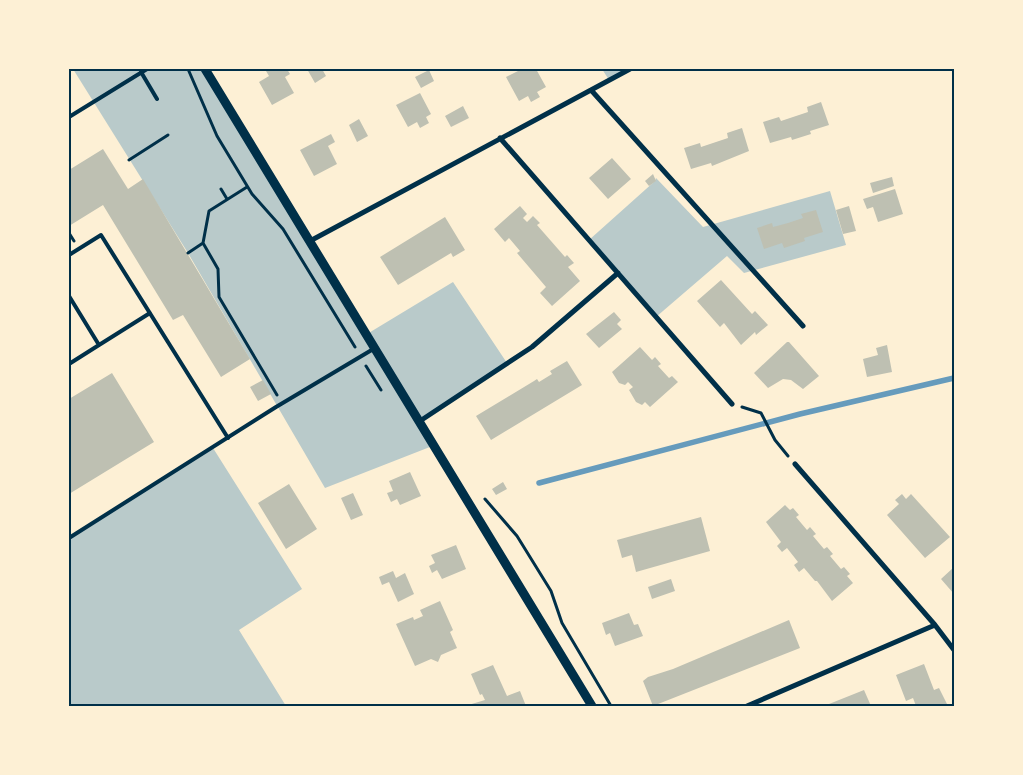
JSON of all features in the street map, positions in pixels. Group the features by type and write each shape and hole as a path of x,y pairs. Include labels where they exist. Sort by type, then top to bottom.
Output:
{"street":[{"path":"204,69 592,706"},
{"path":"310,241 630,69"},
{"path":"591,90 803,326"},
{"path":"500,138 732,404"},
{"path":"420,421 532,347 618,273"},
{"path":"795,464 935,625 954,650"},
{"path":"747,706 935,625"}],"lane":[{"path":"69,117 147,69"},
{"path":"141,72 157,100"},
{"path":"69,255 101,235 228,438"},
{"path":"69,296 99,345"},
{"path":"69,364 150,313"},
{"path":"69,538 375,348"}],"path":[{"path":"188,69 217,136 247,187 283,229 361,357"},
{"path":"129,160 168,135"},
{"path":"247,187 209,211 203,243 218,269 219,297 282,404"},
{"path":"221,189 228,199"},
{"path":"188,253 203,243"},
{"path":"732,404 761,413 773,436 795,464"},
{"path":"479,491 517,536 546,583 562,623 611,706"}],"shaded area":[{"path":"73,69 205,69 367,334 453,282 507,363 420,421 435,445 325,488 188,253"},
{"path":"602,69 630,69 609,80"},
{"path":"656,178 703,227 830,191 846,245 744,273 727,256 656,317 589,240 655,181"},
{"path":"213,448 302,589 239,630 286,706 69,706 69,538"}],"building":[{"path":"269,69 287,69 290,74 285,77 294,93 272,105 259,82 269,76 266,71"},
{"path":"307,69 322,69 326,76 315,83"},
{"path":"522,69 536,69 546,87 537,92 540,97 531,102 528,96 519,101 506,77"},
{"path":"429,70 434,81 421,88 415,77"},
{"path":"420,93 431,114 426,117 429,123 420,128 417,122 408,127 396,105"},
{"path":"821,102 829,125 810,131 811,134 792,140 791,137 770,143 763,122 779,117 781,121 808,112 807,107"},
{"path":"463,106 469,118 451,127 445,116"},
{"path":"359,119 368,136 357,142 349,125"},
{"path":"742,128 749,151 712,166 711,163 691,169 684,148 700,143 701,147 728,138 727,133"},
{"path":"331,134 335,142 328,146 337,164 314,176 300,150"},
{"path":"103,149 128,189 143,179 250,359 221,377 183,315 173,320 103,205 69,226 69,170"},
{"path":"612,158 631,179 608,199 589,178"},
{"path":"653,174 656,181 649,186 645,181"},
{"path":"892,177 894,186 873,193 870,183"},
{"path":"895,189 903,214 878,222 873,207 867,209 863,199"},
{"path":"520,206 527,214 523,218 527,222 533,216 540,223 537,225 565,257 567,255 574,263 568,267 580,281 552,306 540,293 546,287 517,253 520,251 509,238 505,242 494,229"},
{"path":"849,206 856,231 843,234 836,210"},
{"path":"816,210 823,232 804,238 805,241 784,248 782,243 764,249 757,228 772,223 773,227 788,223 803,218 801,214"},
{"path":"445,217 465,250 453,257 451,253 398,285 380,257"},
{"path":"721,280 752,314 755,311 768,325 756,335 755,332 741,345 724,323 720,327 697,301"},
{"path":"614,312 621,320 617,324 622,329 599,348 586,334"},
{"path":"787,342 819,376 803,389 791,380 783,379 768,388 754,373"},
{"path":"887,345 892,372 867,377 863,359 878,355 876,348"},
{"path":"640,347 652,360 655,357 661,364 658,366 669,378 672,376 678,382 650,407 645,402 642,405 636,402 629,390 633,387 628,382 625,385 619,383 612,372"},
{"path":"567,361 582,385 491,440 476,416 537,379 539,382 552,374 550,371"},
{"path":"112,373 154,442 69,494 69,399"},
{"path":"263,380 271,394 258,401 250,387"},
{"path":"410,472 421,496 400,505 397,499 391,502 387,493 393,491 389,481"},
{"path":"503,482 507,489 496,495 492,489"},
{"path":"289,484 317,529 286,549 258,503"},
{"path":"353,493 363,515 351,520 341,498"},
{"path":"902,494 906,499 911,494 950,537 925,558 887,515 899,504 895,500"},
{"path":"785,505 790,510 793,508 799,515 796,517 807,530 810,527 816,534 813,536 824,549 827,547 833,554 830,556 841,569 844,567 850,574 847,576 853,583 832,601 817,581 804,568 799,572 794,565 798,562 787,548 782,552 777,546 781,542 766,522"},
{"path":"701,517 710,551 636,572 632,555 622,558 617,540"},
{"path":"456,545 466,569 442,579 437,570 432,573 429,566 435,563 431,555"},
{"path":"954,567 954,594 941,579"},
{"path":"393,571 396,578 405,573 414,594 398,602 389,582 382,585 379,577"},
{"path":"671,579 675,591 652,599 648,587"},
{"path":"440,601 453,630 450,632 457,648 441,655 438,662 431,659 415,666 396,624 413,617 414,620 423,616 420,610"},
{"path":"629,613 634,625 638,624 643,636 615,646 610,633 606,635 602,623"},
{"path":"789,620 800,648 653,706 643,681 648,677 673,669"},
{"path":"924,664 934,690 939,688 948,706 916,706 913,698 906,701 896,675"},
{"path":"493,665 507,696 520,691 526,706 465,706 485,700 482,694 480,695 471,674"},
{"path":"864,690 871,706 824,706"}],"waterway":[{"path":"539,483 800,414 954,378"}]}
